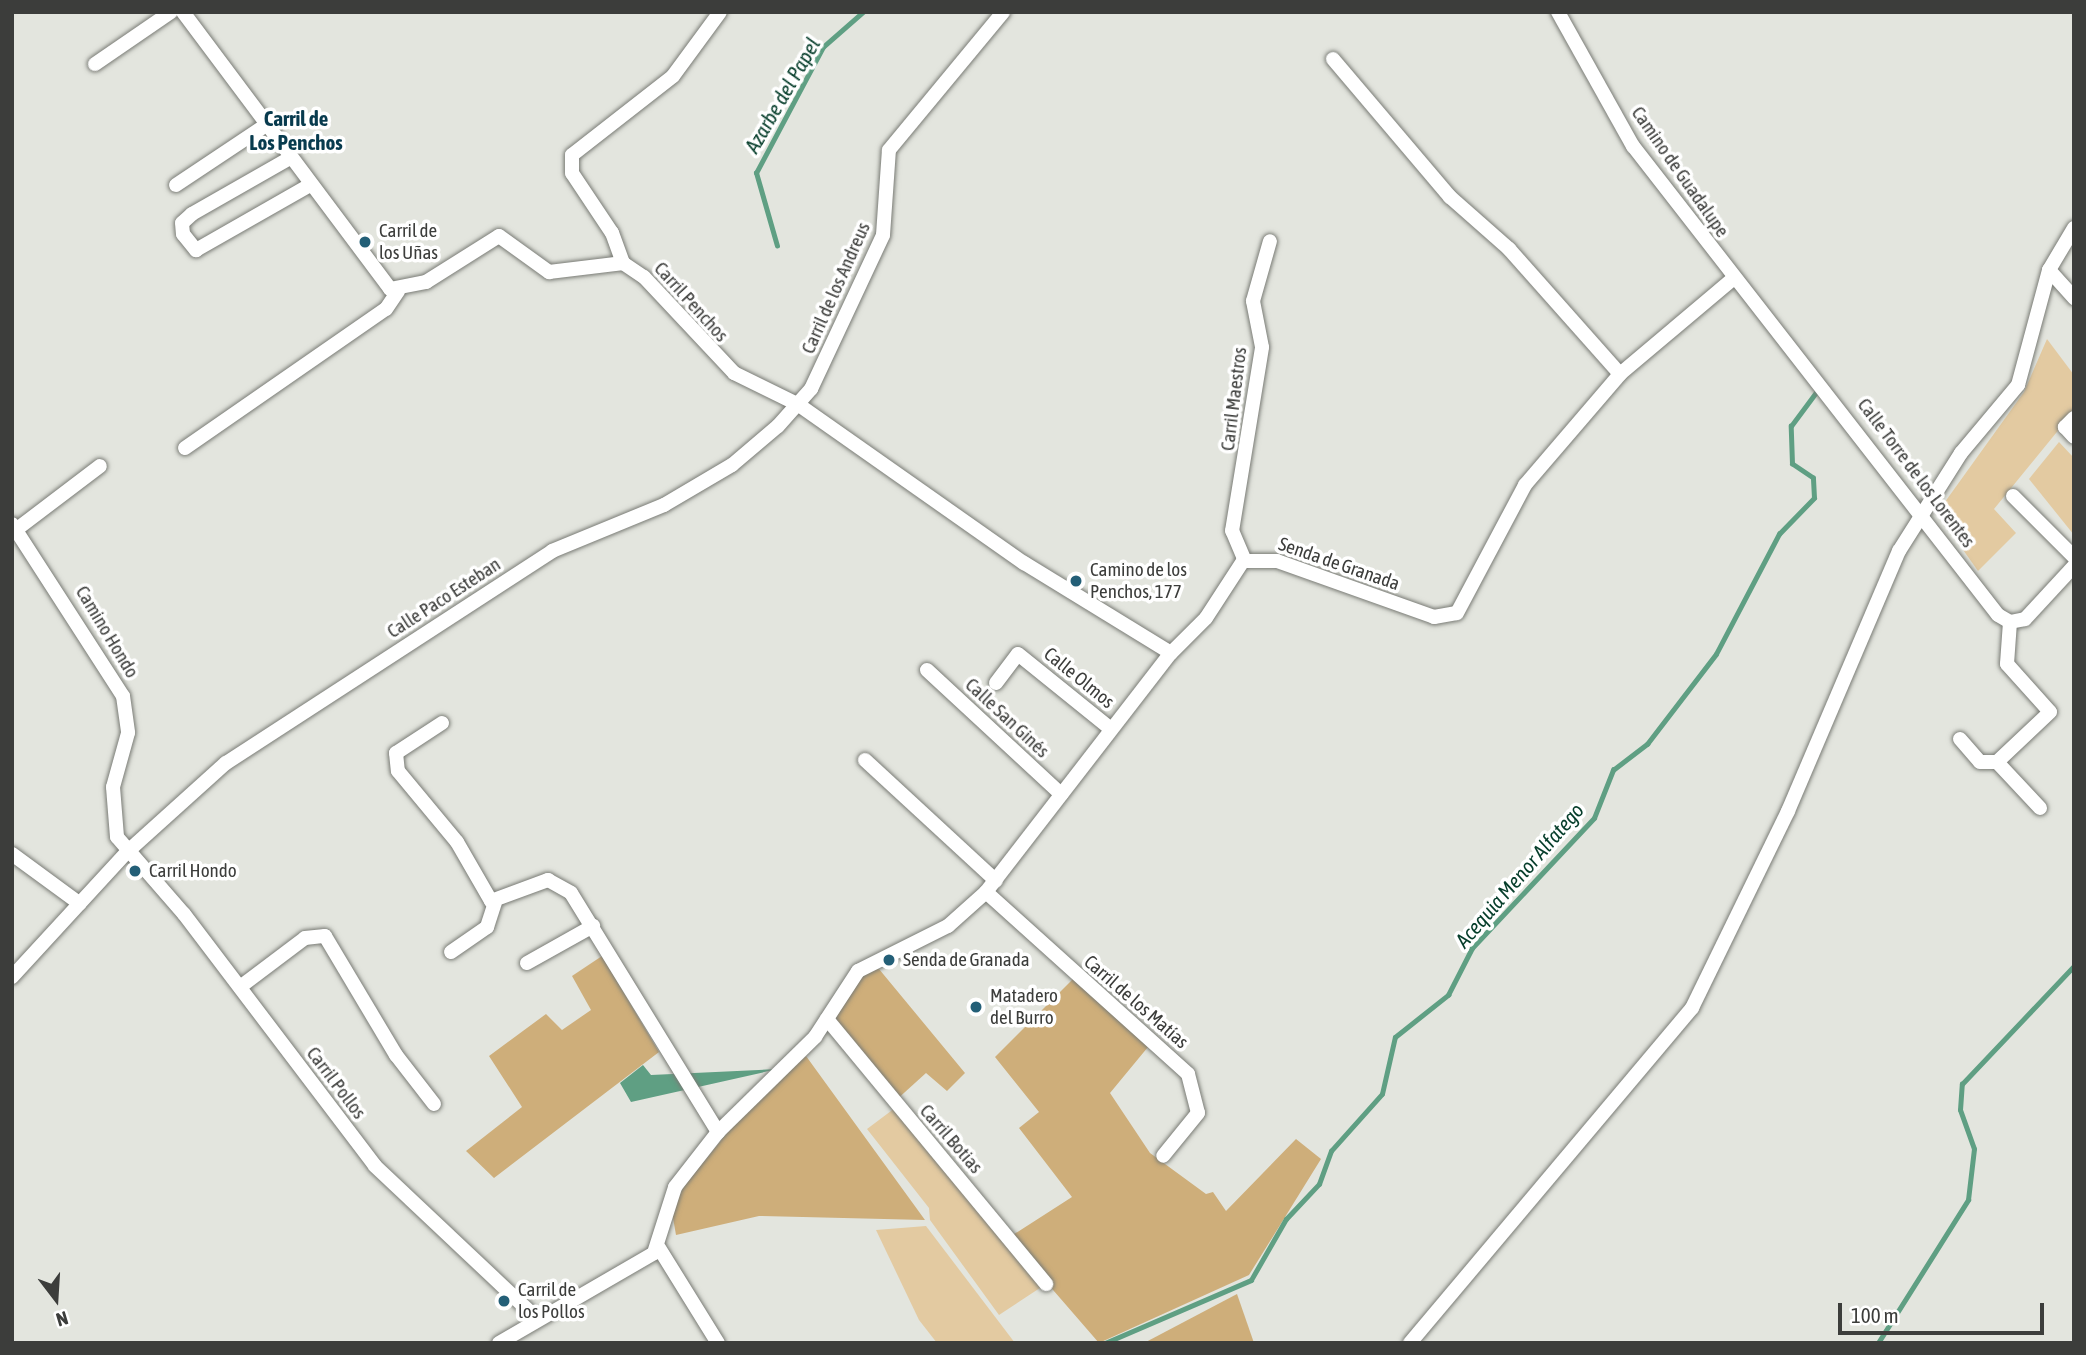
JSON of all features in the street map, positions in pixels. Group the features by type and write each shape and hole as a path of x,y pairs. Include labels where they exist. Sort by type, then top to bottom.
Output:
{"street":[{"path":"94,64 171,12"},
{"path":"183,12 386,286 398,291 386,309 185,448"},
{"path":"623,263 612,233 572,173 572,155 673,76 720,12"},
{"name":"Carril de los Andreus","path":"799,405 883,235 889,150 1003,12"},
{"name":"Camino de Guadalupe","path":"1558,12 1633,146 1733,279"},
{"path":"1333,59 1450,197 1509,249 1620,374"},
{"path":"176,185 266,125"},
{"path":"290,158 192,214 182,223 183,234 196,250 310,185"},
{"path":"1410,1343 1692,1009 1788,811 1899,551 1961,453 2018,385 2049,270 2074,228"},
{"name":"Carril Penchos","path":"398,291 426,282 499,236 549,272 623,263 644,277 722,364 799,405 1024,564 1171,653"},
{"name":"Carril Maestros","path":"1245,561 1232,531 1260,360 1253,300 1270,242"},
{"path":"2049,270 2074,298"},
{"name":"Senda de Granada","path":"1245,561 1277,561 1434,617 1457,613 1525,485 1620,374 1733,279"},
{"name":"Calle Torre de los Lorentes","path":"1733,279 2010,622"},
{"name":"Calle Paco Esteban","path":"12,976 127,852 202,782 300,713 552,551 705,482 799,405"},
{"path":"15,527 100,466"},
{"path":"2013,496 2074,557"},
{"name":"Camino Hondo","path":"15,527 123,696 128,733 111,814 127,852"},
{"path":"499,1343 535,1317 659,1248 675,1187 718,1132 827,1018 858,971 948,926 986,892 1171,653 1206,618 1245,561"},
{"path":"1960,739 1980,762 1997,762 2050,712 2007,664 2010,622 2025,619 2074,566"},
{"name":"Calle Olmos","path":"996,683 1018,654 1111,729"},
{"name":"Calle San Ginés","path":"927,670 1061,794"},
{"path":"442,723 396,753 395,765 495,903"},
{"path":"865,760 996,881"},
{"path":"1997,762 2040,808"},
{"name":"Carril Pollos","path":"127,852 240,987 375,1166 535,1317"},
{"path":"12,854 80,904"},
{"path":"451,952 487,927 495,903 540,881 554,881 572,893 718,1132"},
{"name":"Carril de los Matías","path":"986,892 1188,1073 1198,1113 1163,1156"},
{"path":"527,963 593,926"},
{"path":"240,987 305,938 325,936 396,1055 434,1104"},
{"name":"Carril Botias","path":"827,1018 1046,1284"},
{"path":"659,1248 718,1343"}],"shaded area":[{"path":"2047,339 2074,375 2074,411 1994,509 2016,533 1978,571 1937,513 2024,392"},
{"path":"2059,442 2074,458 2074,535 2029,479"},
{"path":"602,956 659,1052 494,1178 466,1151 522,1107 489,1056 546,1014 562,1030 591,1010 572,976"},
{"path":"879,969 965,1073 947,1091 926,1073 894,1102 832,1022 858,971"},
{"path":"1074,978 1148,1047 1110,1093 1150,1153 1206,1194 1213,1192 1226,1211 1296,1139 1321,1159 1249,1275 1099,1343 1008,1238 1072,1197 1019,1128 1039,1112 995,1057"},
{"path":"806,1056 925,1220 759,1216 676,1235 672,1212 684,1186 750,1105"},
{"path":"643,1065 651,1075 778,1069 631,1102 620,1083"},
{"path":"895,1108 1046,1284 999,1315 930,1220 929,1208 867,1129"},
{"path":"926,1226 1015,1343 937,1343 919,1320 876,1230"},
{"path":"1237,1294 1254,1343 1144,1343"}],"waterway":[{"name":"Azarbe del Papel","path":"777,246 756,173 823,47 863,12"},
{"name":"Acequia Menor Alfatego","path":"1105,1343 1251,1280 1286,1219 1319,1184 1331,1151 1382,1094 1395,1037 1448,995 1472,948 1594,818 1613,770 1647,744 1716,654 1779,534 1814,498 1813,478 1792,464 1791,426 1817,391"},
{"path":"1878,1343 1968,1200 1974,1149 1960,1110 1962,1084 2074,966"}],"place":[{"name":"Carril de los Uñas","path":"365,242"},
{"name":"Camino de los Penchos, 177","path":"1076,581"},
{"name":"Carril Hondo","path":"135,871"},
{"name":"Senda de Granada","path":"889,960"},
{"name":"Matadero del Burro","path":"976,1007"},
{"name":"Carril de los Pollos","path":"504,1301"}],"district":[{"name":"Carril de Los Penchos","path":"296,130"}]}
